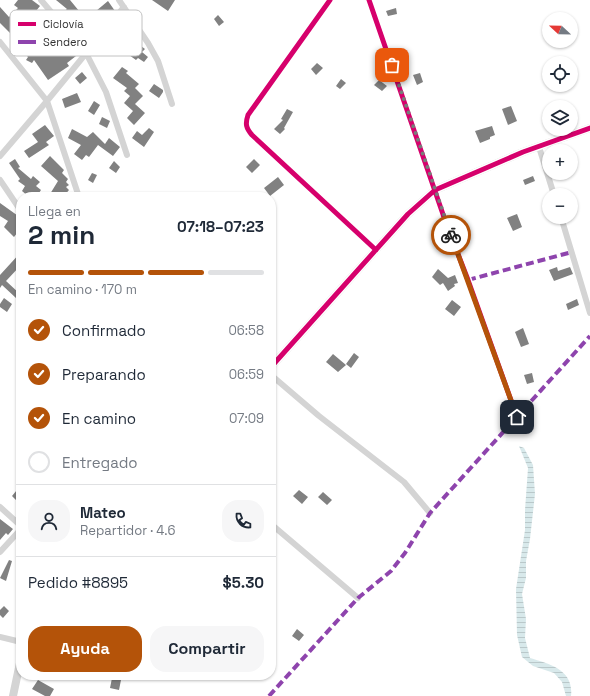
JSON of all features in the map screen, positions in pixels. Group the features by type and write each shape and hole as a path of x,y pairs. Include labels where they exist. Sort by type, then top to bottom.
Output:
{"street":[{"path":"41,0 49,10"},
{"path":"119,0 126,10"},
{"path":"330,0 248,115 246,128 376,250"},
{"path":"369,0 435,190 517,417"},
{"path":"142,34 158,61 172,104"},
{"path":"0,42 10,55"},
{"path":"11,56 47,101 77,192"},
{"path":"0,156 84,56"},
{"path":"88,56 106,92 127,155"},
{"path":"276,361 408,214 435,190 523,152 590,128"},
{"path":"539,147 552,188"},
{"path":"0,180 16,204"},
{"path":"563,224 590,313"},
{"path":"276,379 319,416 404,482 430,513"},
{"path":"0,507 16,523"},
{"path":"276,528 358,598"},
{"path":"0,552 16,534"},
{"path":"0,638 16,641"},
{"path":"13,696 16,680"}],"shaded area":[{"path":"519,446 524,448 533,465 535,494 526,561 526,578 522,594 526,619 525,638 530,658 553,666 565,674 571,687 571,696 566,696 562,682 554,673 533,666 522,657 517,635 516,589 525,530 528,468"}],"building":[{"path":"18,0 32,0 40,6 37,10 16,10 18,8 14,5"},
{"path":"56,0 70,0 78,10 66,10 67,9"},
{"path":"152,0 175,0 168,11"},
{"path":"108,1 114,10 97,10"},
{"path":"0,7 9,17 10,16 10,33 0,23"},
{"path":"396,8 397,14 388,16 386,11"},
{"path":"218,15 224,22 219,26 214,19"},
{"path":"142,52 148,57 144,62 138,58 136,60 130,56 142,56"},
{"path":"27,56 76,56 67,63 69,66 48,80 34,60 32,63 26,60"},
{"path":"317,63 323,68 316,75 311,69"},
{"path":"122,67 128,71 126,73 139,84 135,88 143,96 135,104 145,113 134,125 127,118 133,111 124,103 130,96 124,91 127,88 113,78"},
{"path":"82,72 87,78 80,84 75,78"},
{"path":"420,73 423,82 417,85 413,75"},
{"path":"341,79 346,83 340,89 336,86"},
{"path":"379,80 387,86 382,91 374,85"},
{"path":"154,84 163,90 159,98 149,91"},
{"path":"77,93 81,102 65,108 62,99"},
{"path":"94,101 100,105 94,115 88,111"},
{"path":"511,106 517,121 508,125 502,109"},
{"path":"287,109 293,112 284,128 285,129 280,134 274,129 283,120 281,119"},
{"path":"102,117 110,121 107,128 99,124"},
{"path":"45,125 54,136 46,142 49,145 29,158 24,151 38,142 32,134"},
{"path":"492,126 495,135 480,143 475,131"},
{"path":"149,128 154,132 144,147 132,138 137,131 142,135"},
{"path":"72,129 87,137 93,132 105,144 109,138 120,147 113,156 98,145 89,157 86,155 82,160 74,154 81,145 68,138"},
{"path":"50,156 64,170 62,173 68,179 66,182 69,185 66,187 69,190 67,192 51,192 58,181 41,166"},
{"path":"15,159 20,167 18,168 31,179 33,176 40,182 36,186 41,190 40,192 22,191 25,186 18,181 20,179 9,163"},
{"path":"254,159 260,165 252,173 246,167"},
{"path":"114,161 120,167 116,173 109,168"},
{"path":"92,173 97,175 93,183 88,180"},
{"path":"533,176 535,181 525,185 523,180"},
{"path":"278,177 284,185 275,192 267,192 264,188"},
{"path":"0,203 16,214 16,234 14,237 4,227 8,221 0,216"},
{"path":"517,214 522,227 513,231 507,218"},
{"path":"16,257 16,270 6,281 16,290 16,298 2,285 0,288 0,275"},
{"path":"557,267 558,271 570,267 573,274 554,281 549,270"},
{"path":"438,269 448,278 455,275 458,283 454,284 455,286 448,291 443,283 440,285 432,277"},
{"path":"4,298 12,304 7,312 0,307 0,304"},
{"path":"577,299 579,305 568,310 566,304"},
{"path":"452,300 461,307 454,316 445,309"},
{"path":"523,328 529,344 521,347 515,332"},
{"path":"354,353 359,357 351,368 346,364"},
{"path":"333,354 346,365 338,372 326,362"},
{"path":"532,373 534,382 527,384 524,375"},
{"path":"299,490 308,497 302,504 293,496"},
{"path":"16,491 16,500 12,496"},
{"path":"323,492 332,500 327,505 318,497"},
{"path":"0,519 13,529 8,535 6,533 0,540"},
{"path":"9,560 12,561 6,581 0,578"},
{"path":"4,606 9,611 3,618 0,615 0,610"},
{"path":"297,629 304,635 299,641 292,636"},
{"path":"38,680 54,689 50,696 45,696 32,689"},
{"path":"112,680 121,680 119,690 110,688"}],"marked path":[{"path":"468,280 572,252"},
{"path":"269,696 358,598 391,571 405,553 430,513 590,336"}],"cycle path":[{"path":"330,0 248,115 247,126 252,135 376,250"},
{"path":"369,0 446,223 517,417"},
{"path":"276,361 408,214 435,190 523,152 590,128"}],"way so far":[{"path":"392,65 451,235"}],"route":[{"path":"451,235 517,417"}]}
